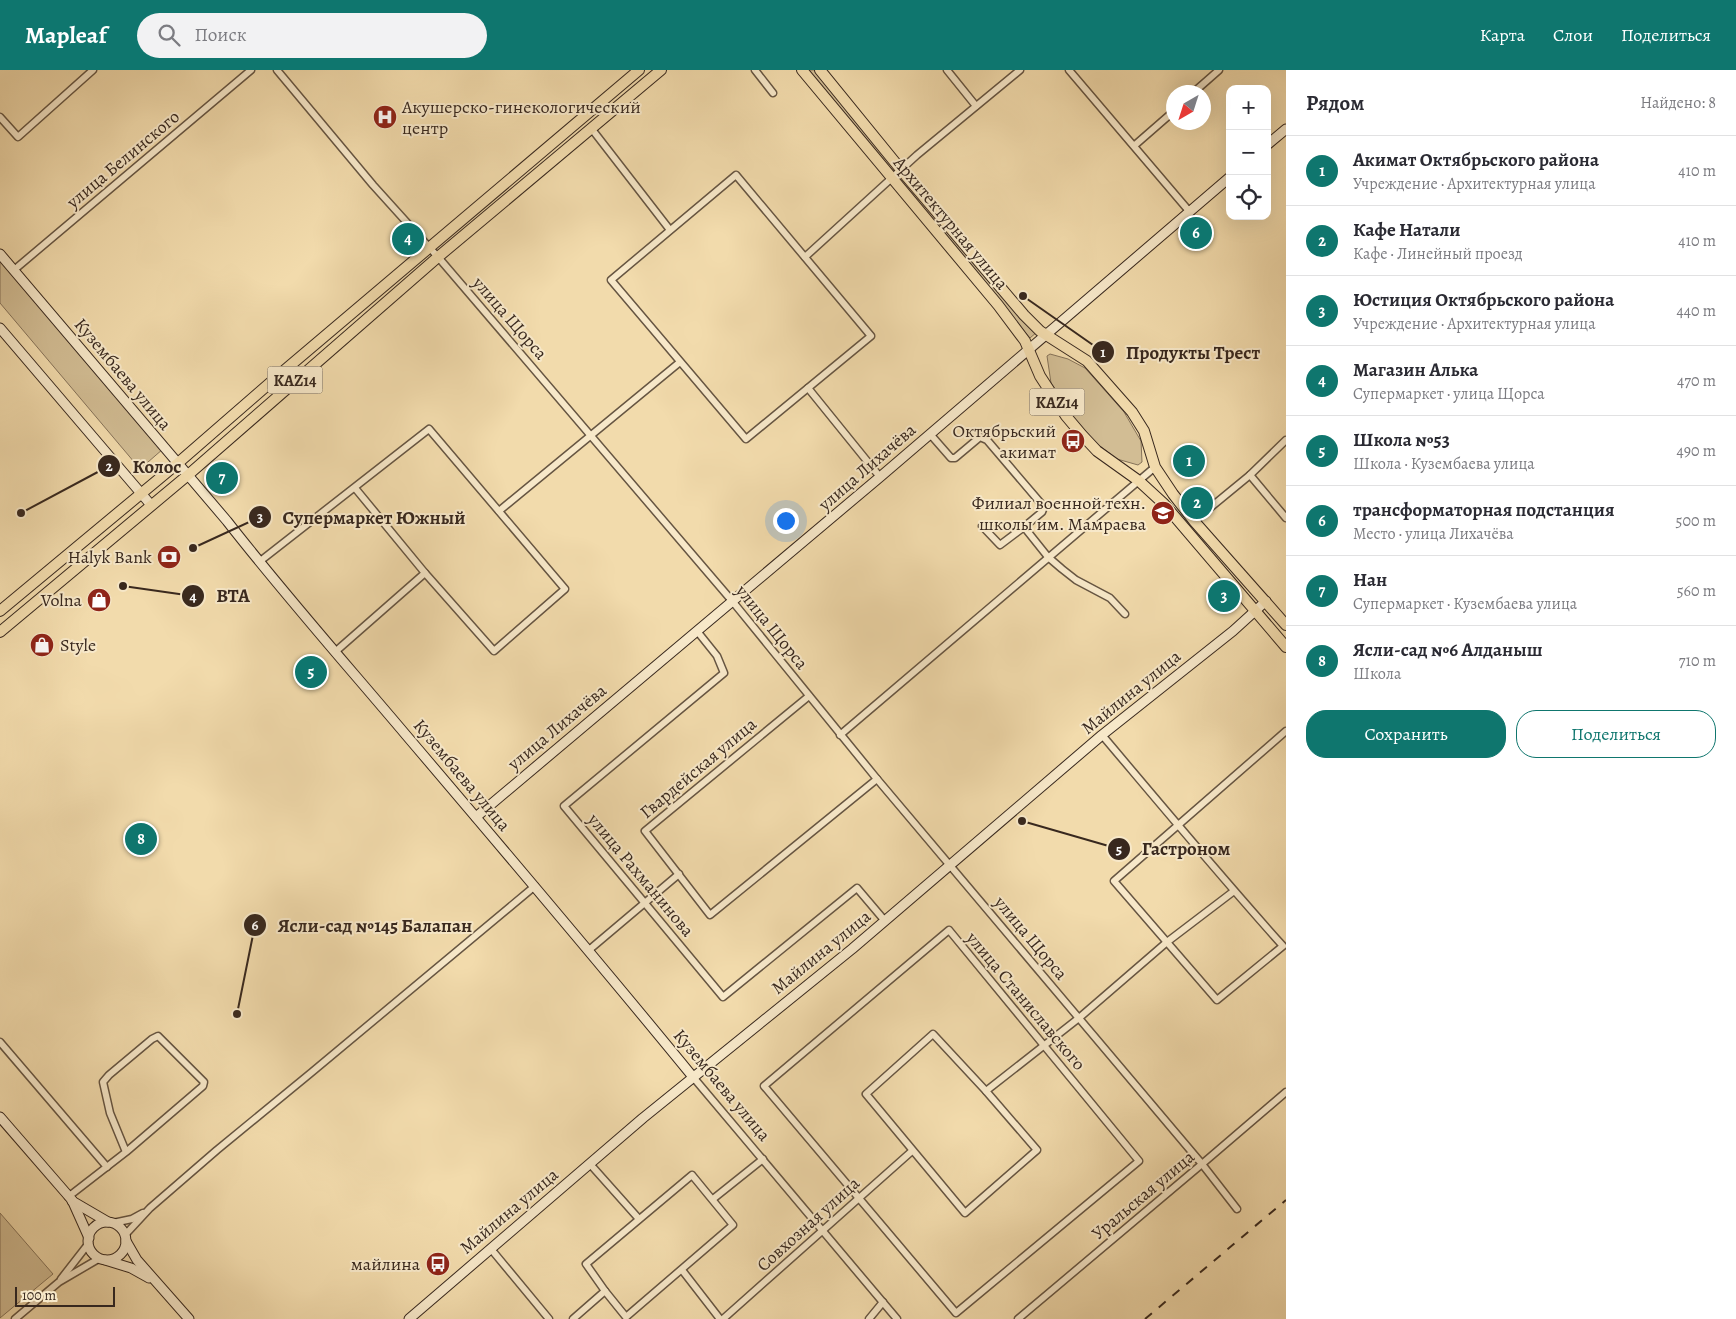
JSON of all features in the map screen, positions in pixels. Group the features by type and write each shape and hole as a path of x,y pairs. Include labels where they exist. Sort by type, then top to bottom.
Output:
{"main road":[{"name":"KAZ14","path":"0,611 178,463 639,70"},
{"name":"KAZ14","path":"0,632 188,475 438,257 662,70"},
{"name":"Архитектурная улица","path":"802,70 998,304 1024,341 1044,382 1066,416 1098,451 1138,481 1164,504 1286,647"},
{"name":"Архитектурная улица","path":"820,70 1024,315 1047,335 1087,361 1132,412 1144,431 1155,466 1173,494 1194,521 1286,625"}],"street":[{"name":"улица Белинского","path":"14,270 251,70"},
{"name":"улица Щорса","path":"277,70 373,185 438,257 732,602 840,735 1202,1164 1237,1209"},
{"path":"755,70 773,93"},
{"path":"947,70 976,106"},
{"path":"804,256 891,177 1020,70"},
{"path":"1069,70 1135,145 1189,211"},
{"path":"1202,85 1218,70"},
{"path":"0,117 18,137 89,71"},
{"path":"1135,145 1166,118"},
{"path":"591,128 670,230"},
{"path":"1271,142 1286,129"},
{"path":"736,175 804,256 871,336 746,439 611,280 736,175"},
{"name":"улица Лихачёва","path":"476,817 880,477 1226,180"},
{"name":"Кузембаева улица","path":"0,254 589,950 693,1077 897,1319"},
{"path":"0,328 151,505"},
{"path":"499,511 590,434 680,362"},
{"path":"808,388 880,477"},
{"path":"259,562 429,429 565,589 494,651 425,573 355,488"},
{"path":"930,434 951,458 955,458 980,437 987,440 1044,507 1042,512 1000,545 982,526"},
{"path":"1194,521 1250,475 1286,440"},
{"path":"840,735 1155,466"},
{"path":"1250,475 1286,518"},
{"path":"1024,527 1048,557 1076,580 1110,598 1125,614"},
{"path":"335,652 425,573"},
{"name":"Майлина улица","path":"409,1319 693,1077 885,921 949,864 1102,735 1233,631 1266,601"},
{"name":"улица Рахманинова","path":"697,631 717,656 724,673 564,806 723,997 857,888 885,921"},
{"name":"Гвардейская улица","path":"809,696 645,831 710,915 877,779"},
{"path":"1102,735 1178,825 1234,891 1282,946 1217,1000 1114,881 1178,825 1286,731"},
{"path":"589,950 678,874"},
{"path":"59,1282 89,1241 93,1228 103,1222 132,1219 150,1208 534,886"},
{"path":"986,1091 1079,1018 1166,942 1234,891"},
{"name":"улица Станиславского","path":"949,930 1044,1045 1139,1161 956,1313 764,1086 949,930"},
{"path":"933,1034 1037,1150 965,1213 912,1150 866,1094 933,1034"},
{"path":"70,1199 200,1090 204,1084 158,1036 116,1069 103,1082 110,1113 126,1152"},
{"path":"0,1042 107,1167"},
{"name":"Уральская улица","path":"1018,1319 1286,1092"},
{"path":"0,1117 70,1199 93,1253 102,1259 130,1268 155,1282"},
{"name":"Совхозная улица","path":"722,1319 823,1232 912,1150"},
{"path":"713,1199 763,1159"},
{"path":"590,1164 639,1220"},
{"path":"692,1174 733,1225 626,1317 586,1264 639,1220 692,1174"},
{"path":"70,1199 122,1229 137,1260 189,1319"},
{"path":"14,1319 59,1282 102,1259 111,1259 122,1253 126,1238 150,1208"},
{"path":"491,1249 549,1319"},
{"path":"682,1270 722,1319"},
{"path":"572,1319 605,1291"},
{"path":"869,1319 883,1302"}],"shaded area":[{"path":"805,70 817,70 904,175 897,180"},
{"path":"908,180 1037,332 1030,338 902,185"},
{"path":"0,255 163,449 140,469 0,303"},
{"path":"1050,354 1068,359 1085,368 1124,412 1141,441 1142,462 1138,465 1117,459 1096,443 1075,419 1051,383 1047,356"},
{"path":"0,1213 53,1274 0,1318"}],"railway":[{"path":"1145,1319 1286,1200"}],"place":[{"name":"Акушерско-гинекологический центр","path":"385,117"},
{"name":"трансформаторная подстанция","path":"1196,233"},
{"name":"Магазин Алька","path":"408,239"},
{"name":"Продукты Трест","path":"1023,296"},
{"name":"Октябрьский акимат","path":"1073,441"},
{"name":"Акимат Октябрьского района","path":"1189,461"},
{"name":"Нан","path":"222,478"},
{"name":"Кафе Натали","path":"1197,503"},
{"name":"Колос","path":"21,513"},
{"name":"Филиал военной техн. школы им. Мамраева","path":"1163,513"},
{"name":"Супермаркет Южный","path":"193,548"},
{"name":"Halyk Bank","path":"169,557"},
{"name":"BTA","path":"123,586"},
{"name":"Юстиция Октябрьского района","path":"1224,596"},
{"name":"Volna","path":"99,600"},
{"name":"Style","path":"42,645"},
{"name":"Школа №53","path":"311,672"},
{"name":"Гастроном","path":"1022,821"},
{"name":"Ясли-сад №6 Алданыш","path":"141,839"},
{"name":"Ясли-сад №145 Балапан","path":"237,1014"},
{"name":"майлина","path":"438,1264"}]}
